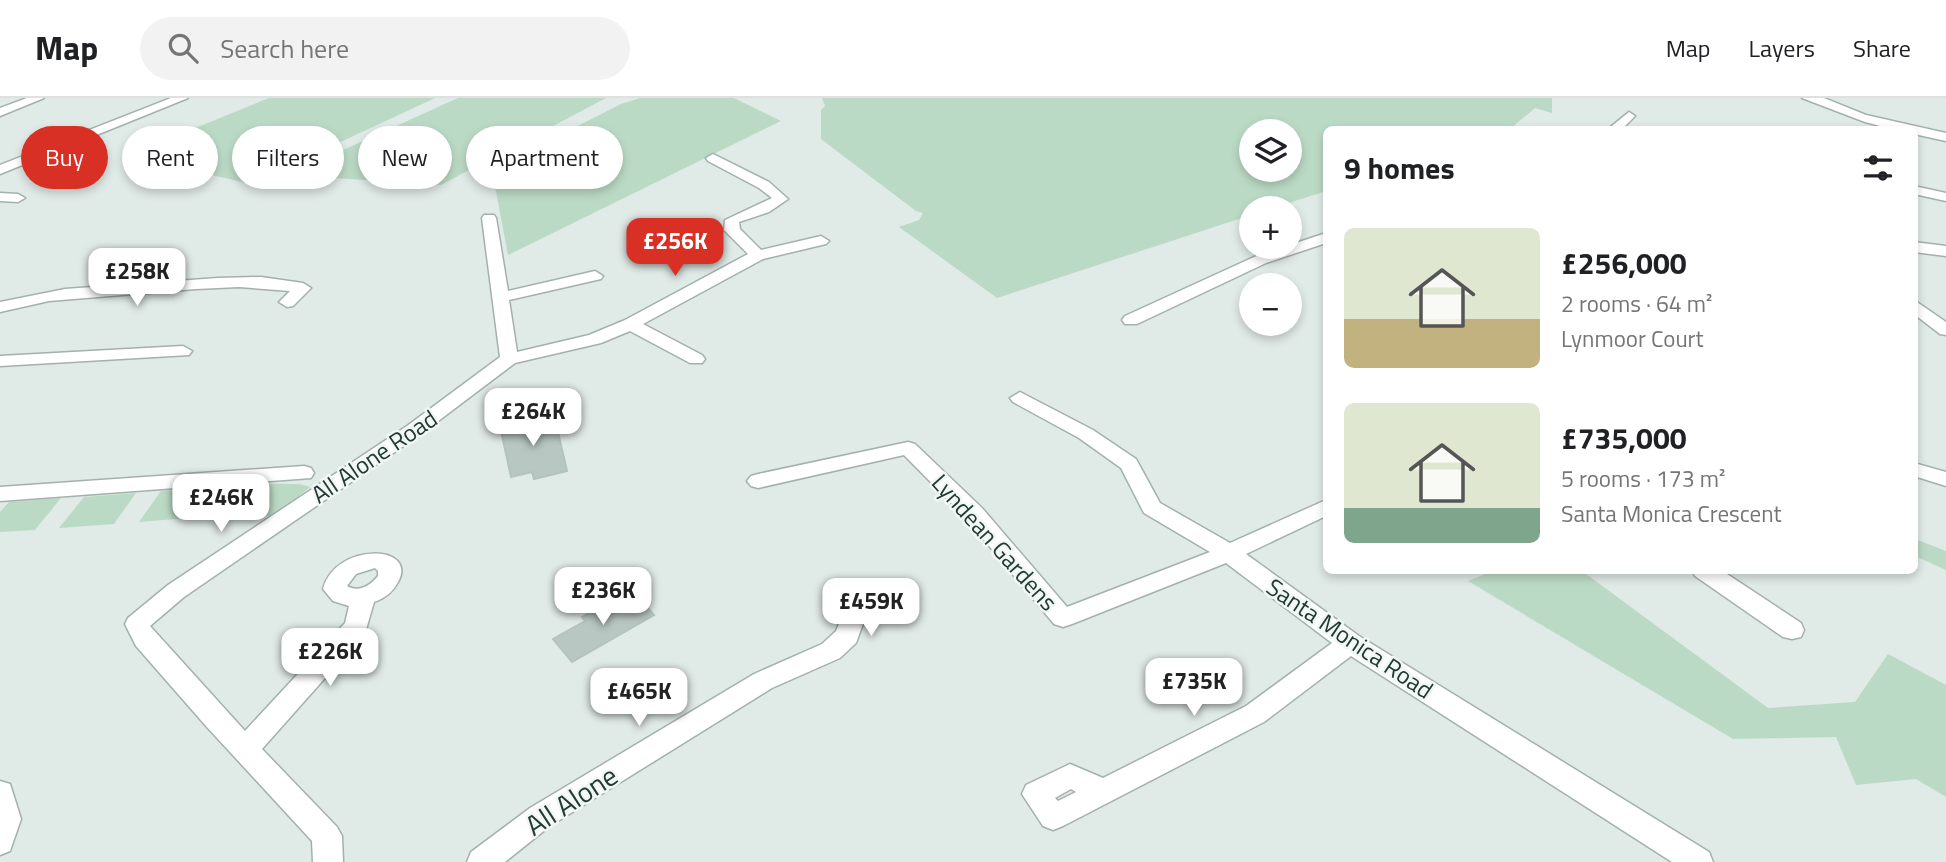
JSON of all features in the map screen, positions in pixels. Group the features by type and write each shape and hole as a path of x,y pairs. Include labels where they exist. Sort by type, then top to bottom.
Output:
{"street":[{"path":"0,112 38,98"},
{"path":"0,170 182,98"},
{"path":"1820,98 1854,115 1898,126"},
{"path":"1618,126 1629,116"},
{"path":"1918,131 1946,137"},
{"path":"713,158 764,185 781,199 764,209 732,220 732,230 758,255"},
{"path":"1918,191 1946,197"},
{"path":"0,197 18,198"},
{"path":"489,218 509,359 595,339 631,324 758,255 821,241"},
{"path":"1131,320 1260,260 1323,239"},
{"path":"1918,248 1946,251"},
{"path":"501,297 594,276"},
{"path":"0,307 48,296 237,282 276,282 303,288 287,302"},
{"path":"1918,308 1946,330"},
{"path":"631,324 696,359"},
{"path":"0,361 183,351"},
{"name":"All Alone Road","path":"328,862 327,836 245,746 215,718 154,649 137,624 176,591 414,430 509,359"},
{"name":"Santa Monica Road","path":"1020,398 1086,434 1129,464 1152,508 1229,553 1350,643 1698,862"},
{"name":"Lyndean Gardens","path":"758,481 908,448 974,513 1063,618 1229,553"},
{"path":"1918,470 1946,479"},
{"path":"0,494 304,472"},
{"path":"1229,553 1323,508"},
{"path":"1709,574 1792,629"},
{"path":"245,746 256,739 290,697 356,627 363,596"},
{"name":"All Alone","path":"482,862 540,817 763,681 831,651 847,636 852,621 850,600"},
{"path":"1053,817 1036,794 1070,776 1103,791 1255,714 1350,643"},
{"path":"0,793 7,819 0,842"}],"green space":[{"path":"269,98 435,98 375,126 358,126 358,134 344,140 344,126 232,126 232,180 218,176 218,126 200,126"},
{"path":"458,98 606,98 553,126 466,126 466,172 452,179 452,126 396,126"},
{"path":"640,98 734,98 781,121 508,255 496,189 623,189 623,126 578,126 621,104"},
{"path":"822,98 1552,98 1552,113 1535,108 1514,126 1323,126 1323,192 1302,199 1302,196 1239,196 1239,219 997,298 899,227 919,220 923,213 916,211 821,139 821,110 825,106"},
{"path":"358,143 358,180 344,179 344,150"},
{"path":"264,484 299,484 310,487 273,517 218,511 221,501 239,488"},
{"path":"208,488 188,518 139,522 161,491"},
{"path":"136,493 114,524 59,528 84,497"},
{"path":"61,498 35,530 0,532 0,512 9,502"},
{"path":"1918,540 1946,551 1946,570 1918,557"},
{"path":"1486,574 1586,574 1768,708 1855,702 1888,654 1946,685 1946,797 1916,779 1856,785 1836,737 1733,739 1468,581"}],"building":[{"path":"549,414 552,429 557,428 567,471 534,479 532,472 511,477 500,426"},
{"path":"634,593 654,615 572,662 553,639 585,621 582,617 608,603 611,606"}]}
